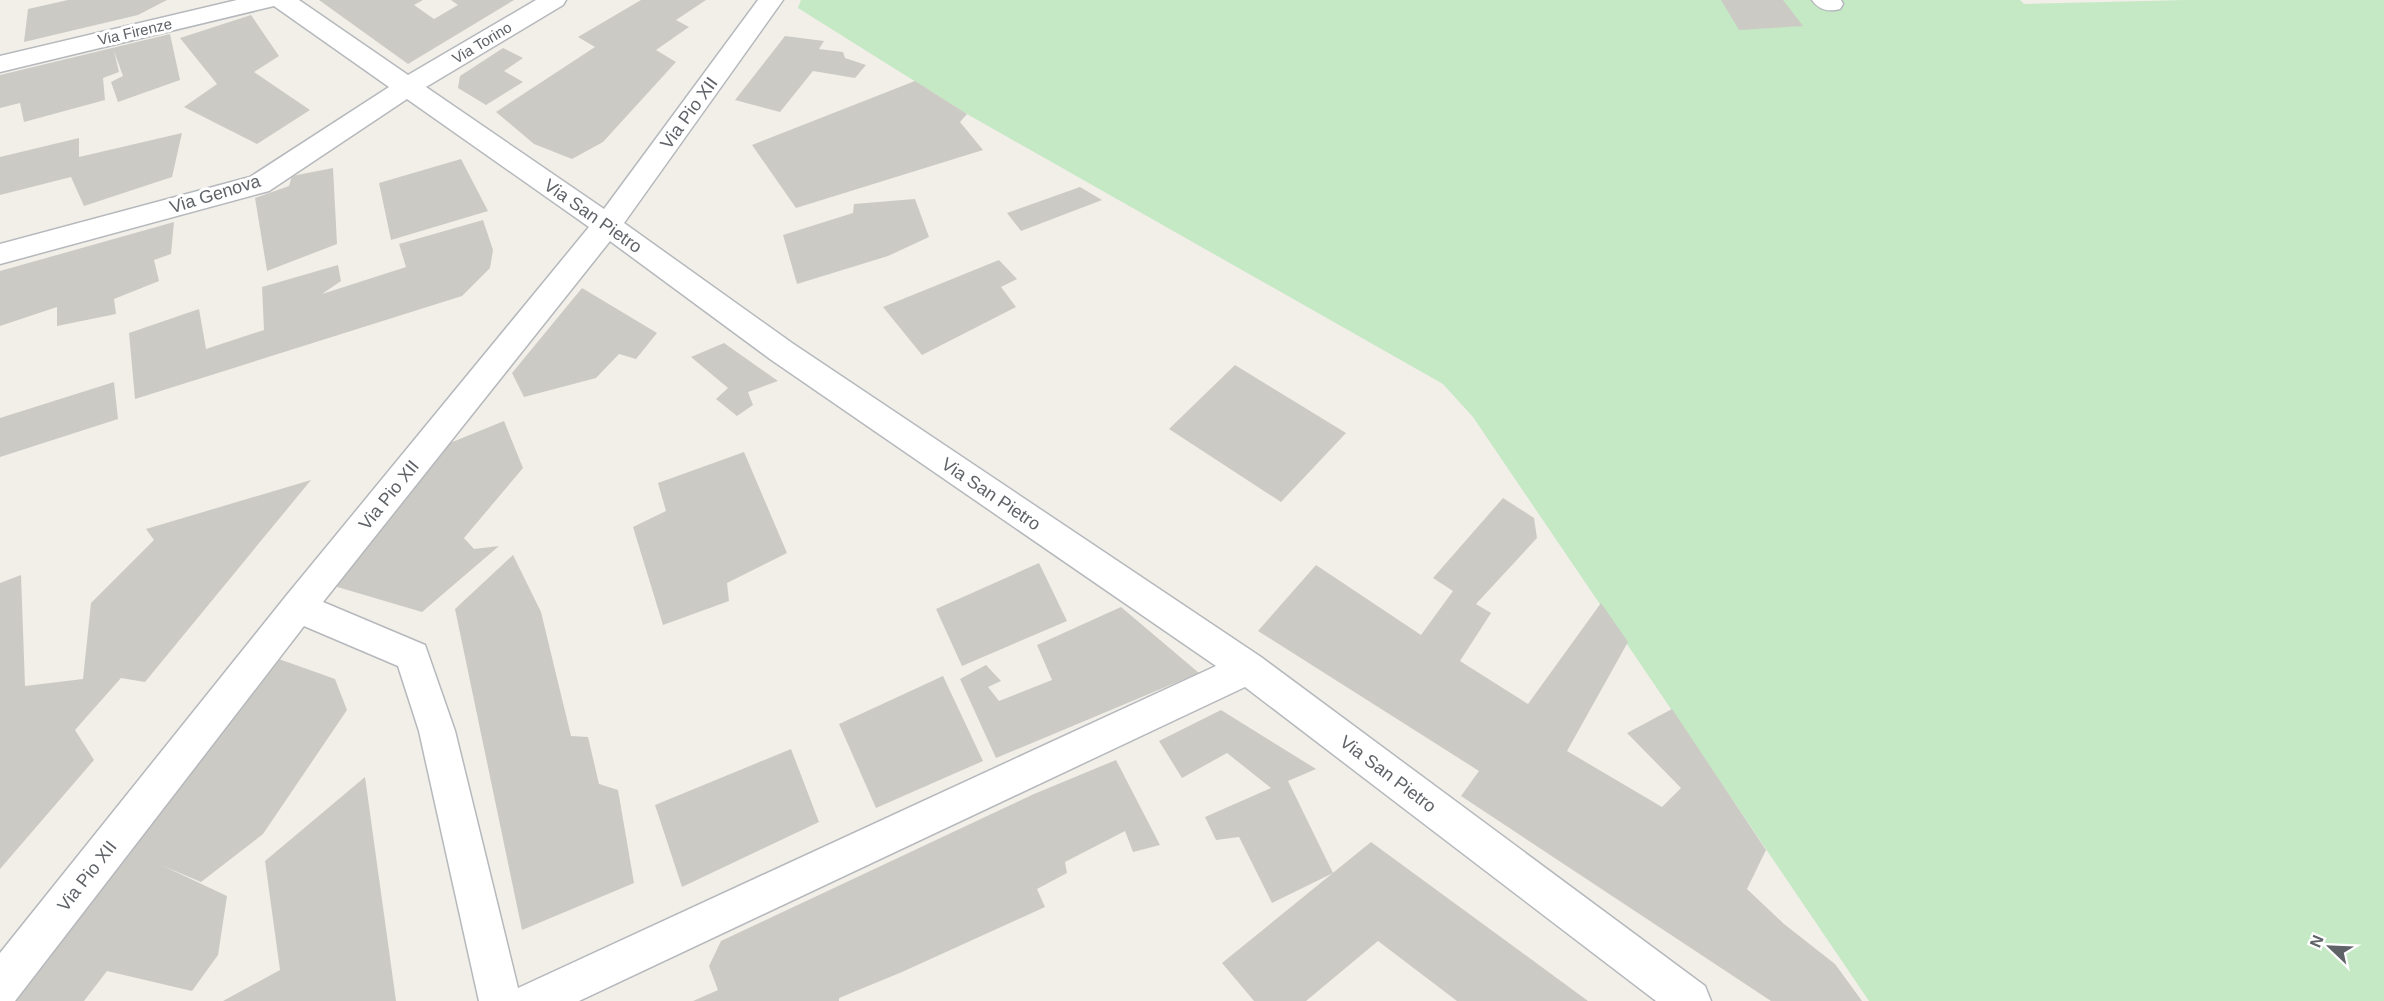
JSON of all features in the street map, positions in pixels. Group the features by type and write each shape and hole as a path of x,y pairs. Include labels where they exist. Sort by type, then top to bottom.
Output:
{"street":[{"name":"Via Firenze","path":"0,64 269,0"},
{"name":"Via San Pietro","path":"282,0 410,86 781,351 1248,668 1690,1001"},
{"name":"Via Torino","path":"410,86 554,0"},
{"name":"Via Pio XII","path":"0,986 298,607 607,225 771,0"},
{"name":"Via Genova","path":"0,254 259,184 410,86"},
{"path":"298,607 412,656 437,731 500,1001"},
{"path":"533,1001 1248,668"}],"green space":[{"path":"801,0 2020,0 2024,4 2186,0 2384,0 2384,1001 1869,1001 1473,417 1443,384 967,114 798,8"}],"building":[{"path":"68,0 167,0 138,15 24,42 28,9"},
{"path":"319,0 423,0 414,5 434,19 458,5 451,0 514,0 408,64"},
{"path":"641,0 706,0 676,20 689,27 656,50 676,62 603,142 572,159 534,144 496,112 595,47 578,37"},
{"path":"1721,0 1783,0 1803,26 1739,30"},
{"path":"251,15 279,56 254,72 310,110 257,144 184,107 217,84 180,38"},
{"path":"170,34 180,80 118,102 111,82 123,76 114,51 119,72 103,78 105,100 24,122 20,103 0,108 0,75"},
{"path":"785,36 824,41 819,49 843,52 845,58 866,65 855,78 813,71 780,112 735,100"},
{"path":"503,48 523,58 504,71 523,82 486,105 458,88 460,76"},
{"path":"915,81 967,114 960,122 983,150 796,208 752,145"},
{"path":"182,133 172,177 84,206 71,177 0,195 0,157 79,138 79,157"},
{"path":"461,159 488,211 391,240 379,183"},
{"path":"333,168 337,244 267,271 255,198 289,186 292,176"},
{"path":"1080,187 1102,200 1021,231 1007,213"},
{"path":"915,199 929,237 888,256 797,284 783,235 853,213 854,204"},
{"path":"483,220 493,250 490,268 462,296 135,399 129,333 199,309 206,349 264,330 262,287 338,265 341,281 322,294 406,267 399,244"},
{"path":"174,222 171,254 154,260 159,281 114,299 116,314 57,326 57,307 0,326 0,271"},
{"path":"999,260 1017,279 1001,287 1016,307 922,355 883,307"},
{"path":"582,288 657,333 636,359 619,354 596,378 524,397 512,373"},
{"path":"724,343 778,381 748,392 753,405 737,416 716,399 728,388 691,357"},
{"path":"1235,365 1346,433 1281,502 1169,429"},
{"path":"114,382 118,419 0,457 0,418"},
{"path":"504,421 523,468 464,538 474,549 499,546 422,612 334,586 445,445"},
{"path":"744,452 787,553 727,583 729,601 663,625 633,527 666,511 658,483"},
{"path":"311,480 145,682 121,678 75,730 94,760 0,869 0,583 21,575 25,686 83,679 91,603 154,540 146,529"},
{"path":"1503,498 1534,518 1537,538 1476,604 1491,613 1460,661 1528,704 1601,603 1628,642 1567,751 1662,807 1681,788 1627,733 1672,709 1766,850 1747,889 1784,924 1835,964 1862,1001 1771,1001 1461,796 1479,771 1258,631 1316,565 1421,635 1453,591 1433,578"},
{"path":"513,555 541,612 571,736 588,737 599,784 618,790 634,883 522,930 455,609"},
{"path":"1039,563 1067,621 962,666 936,609"},
{"path":"1121,607 1199,673 996,758 960,679 986,665 1001,681 988,687 999,701 1052,680 1037,645"},
{"path":"276,658 335,679 347,710 263,834 201,882 161,865 227,896 218,955 192,991 107,971 84,1001 8,1001"},
{"path":"943,676 983,761 876,808 839,724"},
{"path":"1221,710 1316,769 1288,781 1333,873 1272,903 1239,837 1216,840 1205,817 1271,788 1227,753 1182,778 1159,741"},
{"path":"791,749 819,822 682,887 655,805"},
{"path":"1116,760 1160,845 1133,852 1125,831 1065,862 1067,873 1037,889 1045,907 839,998 839,1001 693,1001 718,990 709,966 721,941 1034,794"},
{"path":"365,777 396,1001 223,1001 280,970 265,861"},
{"path":"1371,842 1588,1001 1457,1001 1378,941 1306,1001 1254,1001 1222,963"}]}
